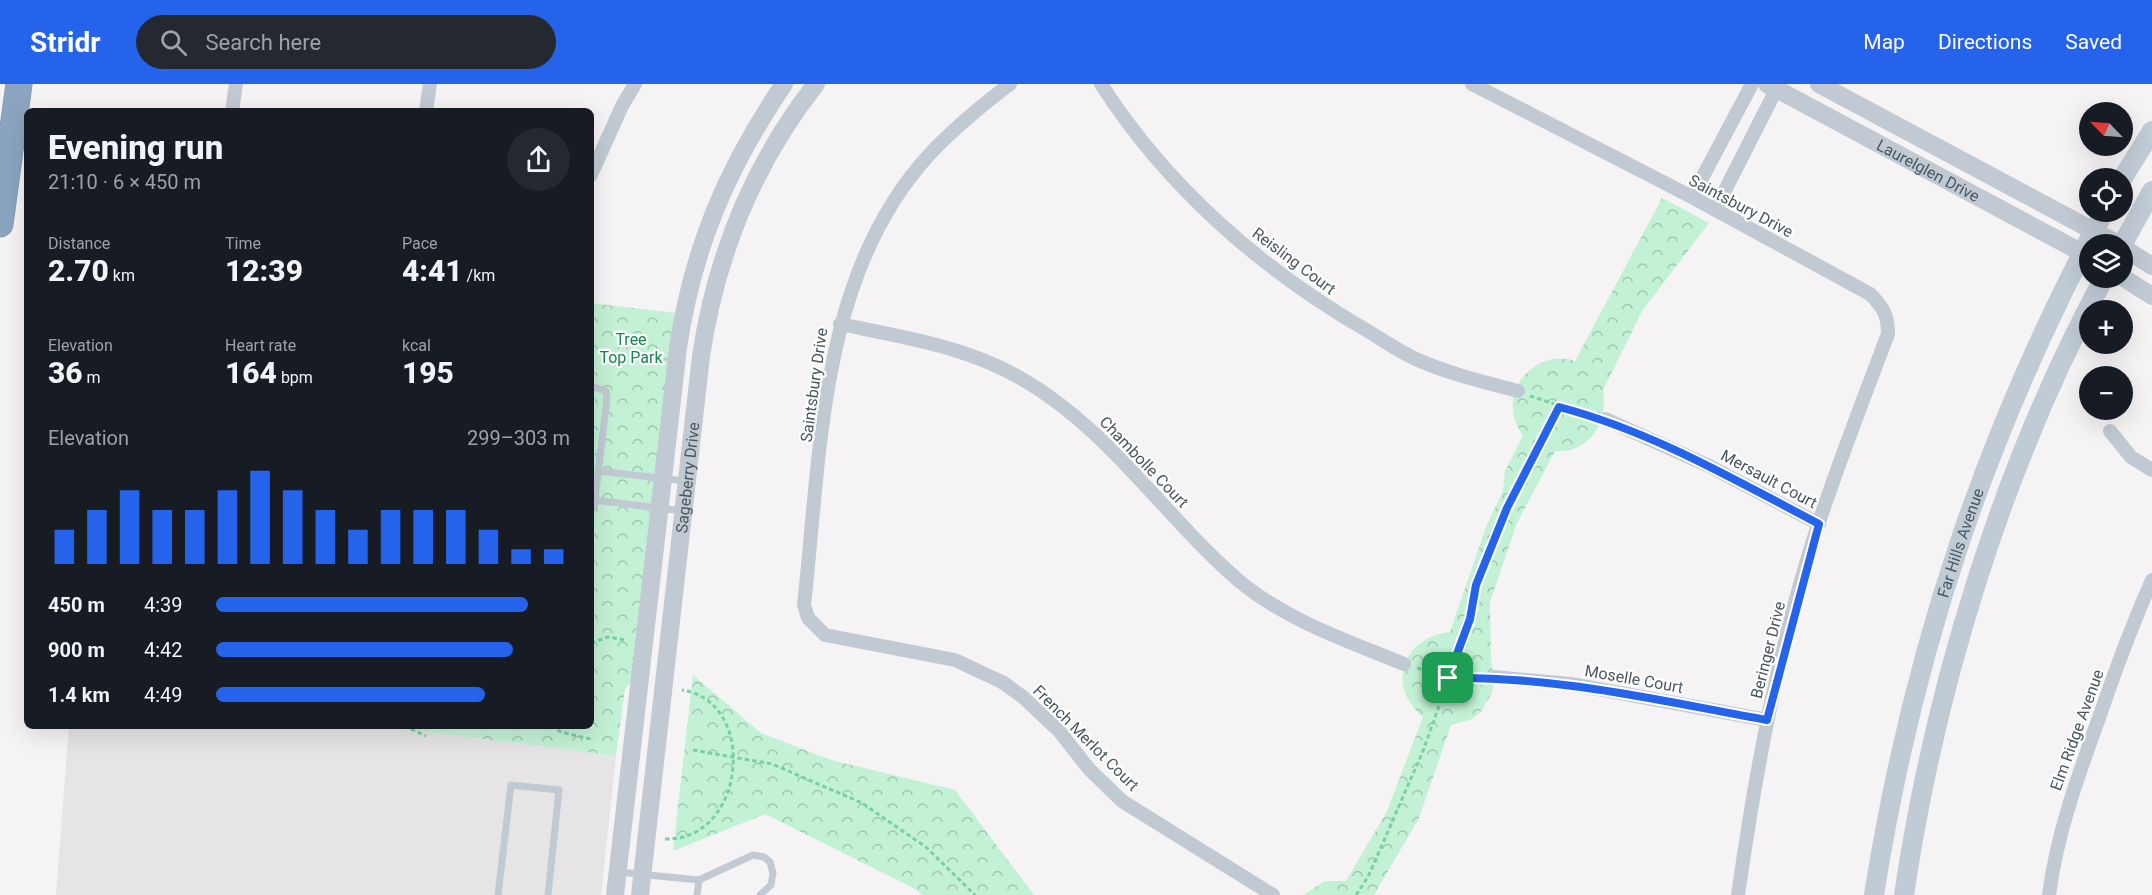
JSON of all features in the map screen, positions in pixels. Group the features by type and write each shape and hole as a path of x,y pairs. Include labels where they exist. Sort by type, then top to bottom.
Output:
{"highway":[{"path":"0,224 19,84"}],"main road":[{"path":"2129,168 2152,131"},
{"path":"2129,234 2152,191"},
{"name":"Far Hills Avenue","path":"2093,234 2099,222"},
{"name":"Far Hills Avenue","path":"1874,895 1894,774 1941,593 1980,479 2006,414 2046,325 2079,267"},
{"name":"Far Hills Avenue","path":"1904,895 1935,735 1982,567 2012,483 2049,391 2099,288"}],"street":[{"path":"232,108 236,84"},
{"path":"426,108 430,84"},
{"path":"594,168 634,84"},
{"name":"Sageberry Drive","path":"615,895 682,324 699,249 717,202 742,152 784,84"},
{"name":"Sageberry Drive","path":"640,895 705,331 724,255 742,208 766,159 816,84"},
{"name":"Saintsbury Drive","path":"825,635 808,618 804,605 830,376 840,324 862,259 897,196 927,156 974,111 1010,84"},
{"name":"Reisling Court","path":"1101,84 1143,144 1210,215 1264,262 1322,305 1416,359 1451,373 1518,392"},
{"name":"Saintsbury Drive","path":"1472,84 1692,197 1870,294 1884,308 1888,321 1888,334 1855,420"},
{"path":"1692,197 1752,84"},
{"name":"Laurelglen Drive","path":"1819,84 2100,234"},
{"path":"1715,210 1774,86"},
{"name":"Laurelglen Drive","path":"1774,86 2079,251"},
{"path":"2133,253 2152,266"},
{"path":"2133,284 2152,296"},
{"name":"Chambolle Court","path":"840,324 951,347 1022,379 1085,425 1213,558 1241,582 1305,622 1404,664"},
{"name":"Mersault Court","path":"1605,419 1709,466 1819,524"},
{"name":"Beringer Drive","path":"1738,895 1767,720 1819,524 1855,420"},
{"path":"2110,431 2131,457 2152,470"},
{"name":"Elm Ridge Avenue","path":"2049,895 2054,855 2070,798 2134,619 2152,580"},
{"name":"French Merlot Court","path":"825,635 956,660 1002,682 1023,697 1060,732 1089,769 1122,801 1273,895"},
{"name":"Moselle Court","path":"1494,677 1571,684 1767,720"}],"lane":[{"path":"594,387 606,391 607,399 594,500 684,511"},
{"path":"598,471 687,481"},
{"path":"498,895 511,785 559,790 548,895"},
{"path":"617,872 699,880 753,855 764,857 770,862 774,873 771,885 760,895"},
{"path":"697,895 699,880"},
{"path":"615,895 620,895"}],"path":[{"path":"1518,392 1559,407 1605,419"},
{"path":"1356,895 1368,877 1423,751 1470,619 1476,585 1507,508 1559,407"},
{"path":"594,643 608,637 625,640"},
{"path":"1404,664 1448,678 1494,677"},
{"path":"665,839 686,835 703,826 717,812 731,786 735,757 728,732 717,712 696,694 682,690"},
{"path":"411,729 426,736"},
{"path":"556,729 591,740"},
{"path":"693,750 772,764 862,803 926,847 975,895"}],"shaded area":[{"path":"69,729 404,729 616,756 601,895 56,895"}],"green space":[{"path":"1662,198 1709,223 1642,311 1603,390 1604,402 1600,424 1587,441 1578,447 1555,451 1517,523 1490,602 1491,658 1494,681 1492,693 1480,713 1470,720 1451,725 1419,818 1374,895 1303,895 1325,881 1346,881 1387,811 1423,717 1411,705 1405,691 1402,678 1405,665 1411,653 1421,643 1434,636 1450,632 1486,527 1503,491 1505,471 1523,435 1515,421 1513,406 1515,392 1522,379 1544,361 1559,359 1575,361"},
{"name":"Tree Top Park","path":"594,303 676,313 633,680 625,689 616,756 404,729 594,729"},
{"path":"693,675 761,733 831,760 955,790 1034,895 923,895 765,814 673,851"}],"route":[{"path":"1559,407 1605,419 1709,466 1819,524 1767,720 1571,684 1494,677 1448,678 1470,619 1476,585 1507,508 1559,407"}]}
